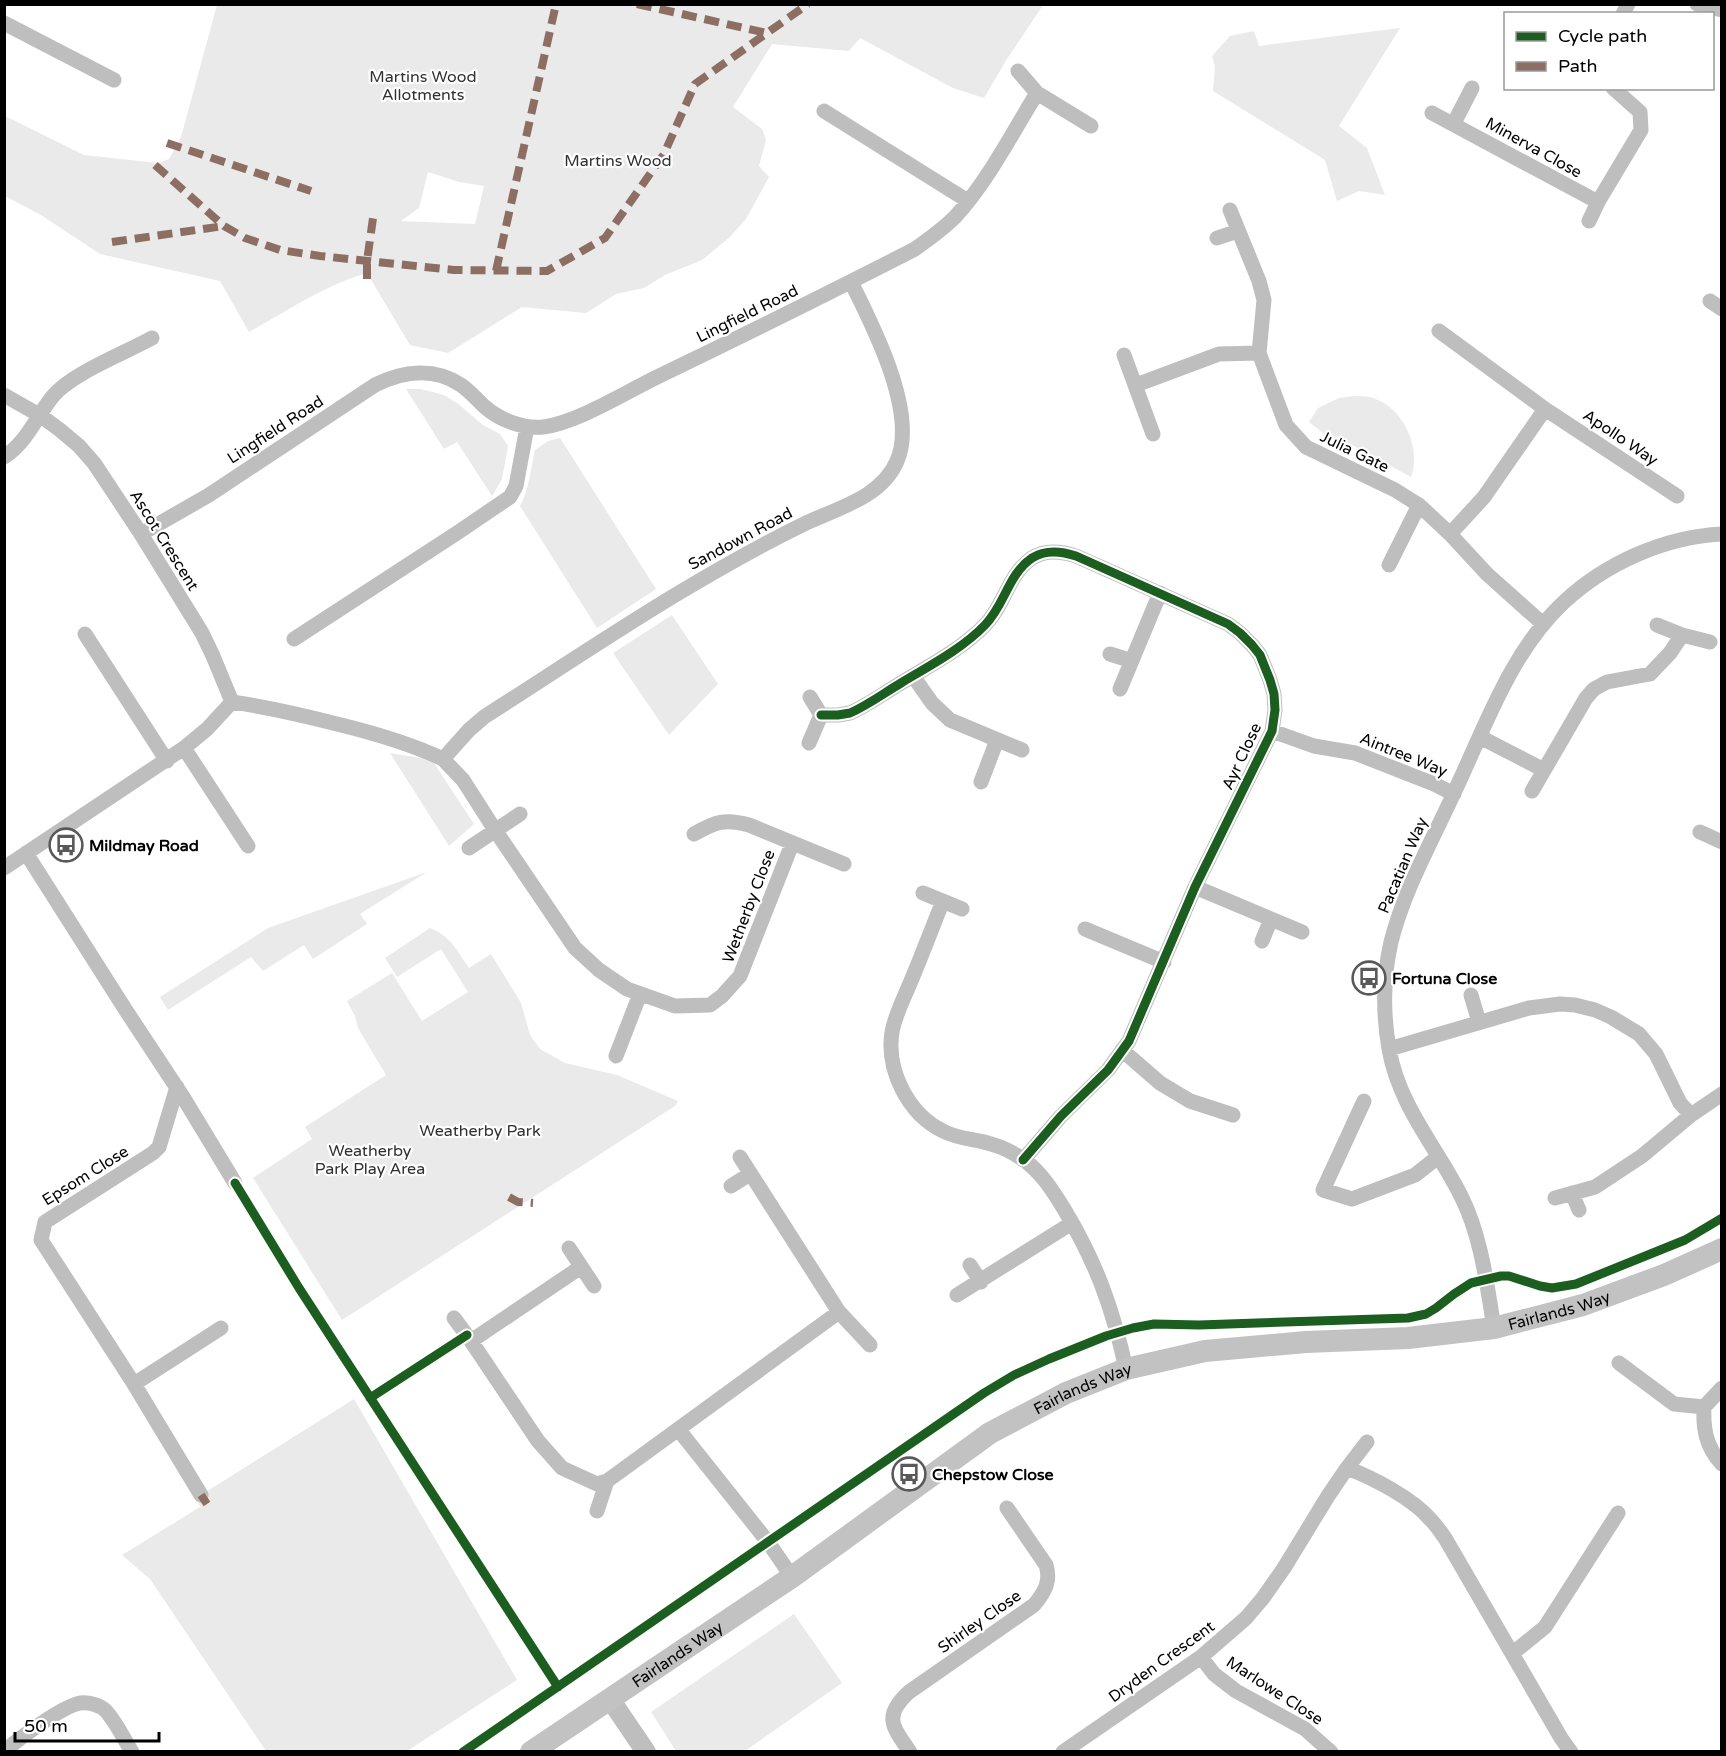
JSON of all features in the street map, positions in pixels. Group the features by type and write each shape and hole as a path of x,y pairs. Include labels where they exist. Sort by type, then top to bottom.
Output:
{"main road":[{"name":"Fairlands Way","path":"531,1752 792,1576 990,1433 1066,1394 1126,1369 1205,1351 1306,1342 1408,1338 1494,1328 1583,1305 1664,1275 1722,1249"}],"street":[{"path":"1697,4 1722,10"},
{"path":"4,23 114,80"},
{"path":"1018,71 1037,93 1091,126"},
{"path":"1454,123 1473,88"},
{"path":"1588,221 1641,130 1640,112 1615,90"},
{"name":"Lingfield Road","path":"141,534 209,495 375,385 400,375 424,373 442,376 460,385 504,419 527,427 554,425 586,412 851,282 915,249 942,229 981,184 1037,93"},
{"path":"824,111 968,201"},
{"name":"Minerva Close","path":"1432,113 1598,202"},
{"name":"Julia Gate","path":"1230,210 1259,281 1264,300 1259,353 1286,424 1306,447 1395,490 1419,505 1487,574 1543,624"},
{"path":"1217,238 1238,231"},
{"name":"Sandown Road","path":"443,759 484,717 693,584 765,543 866,495 884,482 895,466 902,448 904,432 902,416 885,356 851,282"},
{"name":"Apollo Way","path":"1439,331 1545,409 1677,496"},
{"path":"4,457 12,452 27,435 53,396 66,385 81,374 152,338"},
{"path":"1136,385 1219,354 1259,353"},
{"path":"1124,356 1153,434"},
{"name":"Ascot Crescent","path":"4,395 41,416 79,446 94,463 202,633 232,702"},
{"path":"1450,534 1484,497 1545,409"},
{"path":"294,639 510,497 516,486 527,427"},
{"path":"1389,564 1419,505"},
{"name":"Pacatian Way","path":"1494,1328 1472,1221 1462,1198 1407,1105 1389,1049 1385,983 1391,943 1412,881 1480,737 1516,662 1543,624 1562,603 1584,585 1624,560 1675,541 1722,534"},
{"name":"Ayr Close","path":"821,715 850,713 955,649 975,634 997,611 1017,571 1037,555 1056,551 1065,552 1228,624 1252,645 1266,668 1274,694 1275,710 1272,731 1195,887 1129,1041 1108,1070 1061,1116 1023,1160"},
{"path":"1120,688 1160,593"},
{"path":"1657,625 1682,635 1710,642"},
{"path":"86,634 167,761"},
{"path":"1532,791 1586,698 1594,689 1607,682 1650,674 1670,653 1682,635"},
{"path":"1110,654 1132,661"},
{"path":"913,676 941,713 958,724 1022,750"},
{"path":"809,743 821,715 810,697"},
{"path":"4,868 167,761 207,729 232,702 266,707 391,738 443,759 462,780 495,830"},
{"name":"Aintree Way","path":"1272,731 1324,748 1355,753 1454,794"},
{"path":"1480,737 1544,770"},
{"path":"981,782 997,740"},
{"path":"184,748 248,846"},
{"path":"469,848 520,813"},
{"name":"Wetherby Close","path":"694,834 719,822 737,822 844,864"},
{"name":"Wetherby Close","path":"495,830 575,948 599,970 627,988 675,1006 710,1005 722,996 740,976 792,844"},
{"path":"1700,832 1722,842"},
{"path":"26,853 177,1087 235,1183"},
{"path":"1195,887 1302,932"},
{"path":"922,893 962,909"},
{"path":"943,901 898,1010 891,1045 894,1070 906,1096 931,1124 952,1135 1004,1149 1023,1160 1043,1178 1088,1251 1102,1283 1118,1332 1126,1369"},
{"path":"1262,941 1270,919"},
{"path":"1085,929 1164,962"},
{"path":"616,1056 640,994"},
{"path":"1471,995 1479,1022"},
{"path":"1389,1049 1529,1008 1560,1004 1595,1010 1639,1034 1649,1044 1680,1103 1691,1115"},
{"path":"1122,1050 1160,1083 1190,1101 1233,1115"},
{"name":"Epsom Close","path":"177,1087 159,1147 153,1154 45,1222 41,1240 134,1384 201,1495"},
{"path":"1555,1198 1595,1187 1642,1156 1691,1115 1722,1094"},
{"path":"1364,1101 1323,1190 1352,1199 1415,1175 1438,1157"},
{"path":"740,1157 839,1312 870,1345"},
{"path":"731,1186 750,1174"},
{"path":"1572,1193 1579,1210"},
{"path":"957,1295 1072,1223"},
{"path":"569,1248 594,1287"},
{"path":"970,1265 981,1281"},
{"path":"471,1341 581,1267"},
{"path":"454,1318 538,1441 562,1468 597,1484 607,1481 839,1312"},
{"path":"134,1384 221,1328"},
{"path":"1619,1363 1674,1404 1704,1407"},
{"path":"1722,1388 1704,1407 1703,1430 1715,1457 1722,1464"},
{"path":"678,1429 768,1542 792,1576"},
{"name":"Dryden Crescent","path":"1064,1752 1201,1657 1240,1624 1263,1598 1284,1568 1328,1496 1367,1442"},
{"path":"1347,1468 1372,1478 1397,1494 1429,1518 1445,1538 1571,1752"},
{"path":"597,1510 607,1481"},
{"name":"Shirley Close","path":"910,1752 897,1734 893,1722 893,1713 898,1702 909,1692 1035,1605 1048,1584 1046,1565 1007,1508"},
{"path":"1513,1653 1545,1627 1618,1513"},
{"name":"Marlowe Close","path":"1201,1657 1214,1674 1236,1691 1305,1729 1331,1752"},
{"path":"610,1699 646,1752"},
{"path":"4,1751 68,1707 82,1703 96,1704 106,1711 132,1752"}],"green space":[{"name":"Martins Wood","path":"217,4 1043,5 984,98 953,88 860,38 849,51 772,44 733,107 762,129 766,140 759,166 769,177 746,219 730,237 702,260 665,275 644,288 616,294 586,313 522,307 448,353 410,345 367,273 321,291 249,332 220,281 100,254 41,215 5,196 5,116 84,155 158,163 169,159 181,137","holes":["428,172 459,182 484,186 475,224 401,221 419,208"]},
{"path":"1400,28 1339,126 1367,148 1385,195 1359,191 1337,201 1325,160 1213,91 1215,67 1212,56 1230,36 1254,31 1259,46"},
{"path":"406,389 421,389 444,395 483,425 500,434 508,446 502,479 492,496 457,442 444,449"},
{"path":"1355,396 1381,401 1400,417 1411,440 1414,453 1411,477 1356,447 1323,433 1309,422 1318,408 1339,398"},
{"path":"560,438 656,589 597,628 520,506 528,486 535,450 548,441"},
{"path":"672,615 718,684 669,735 613,653"},
{"path":"390,753 432,760 474,824 449,846"},
{"path":"427,872 360,914 367,924 313,959 304,945 263,971 251,957 168,1010 160,997 268,928"},
{"name":"Weatherby Park","path":"430,928 448,940 469,968 491,954 521,1003 530,1035 540,1049 565,1063 617,1075 678,1101 675,1106 342,1320 253,1178 312,1139 305,1127 386,1075 358,1028 347,1001 392,973 422,1021 468,992 441,949 397,977 385,958"},
{"path":"354,1399 517,1680 407,1751 266,1751 150,1579 122,1555 200,1507 196,1498"},
{"path":"794,1614 842,1683 745,1751 676,1751 651,1712"}],"marked path":[{"path":"496,271 556,4"},
{"path":"637,4 767,33"},
{"path":"155,165 224,226 245,238 280,250 454,270 547,271 605,238 664,154 695,84 808,4"},
{"path":"167,143 311,191"},
{"path":"367,279 367,261 374,211"},
{"path":"112,242 224,226"},
{"path":"509,1197 518,1202 533,1203"},
{"path":"201,1495 207,1504"}],"cycle path":[{"path":"821,715 838,715 857,710 956,649 976,634 992,617 1017,572 1032,558 1048,552 1076,556 1228,624 1240,633 1260,655 1274,694 1275,710 1272,731 1195,887 1129,1041 1108,1070 1061,1116 1023,1160"},
{"path":"235,1183 299,1288 558,1687"},
{"path":"463,1752 984,1393 1014,1375 1049,1359 1106,1336 1154,1324 1199,1325 1408,1318 1426,1314 1471,1283 1501,1276 1509,1276 1552,1288 1576,1284 1685,1240 1722,1218"},
{"path":"370,1398 467,1335"}],"place":[{"name":"Mildmay Road","path":"66,845"},
{"name":"Fortuna Close","path":"1369,978"},
{"name":"Chepstow Close","path":"909,1474"}],"park label":[{"name":"Martins Wood Allotments","path":"423,85"},
{"name":"Weatherby Park Play Area","path":"370,1159"}]}
